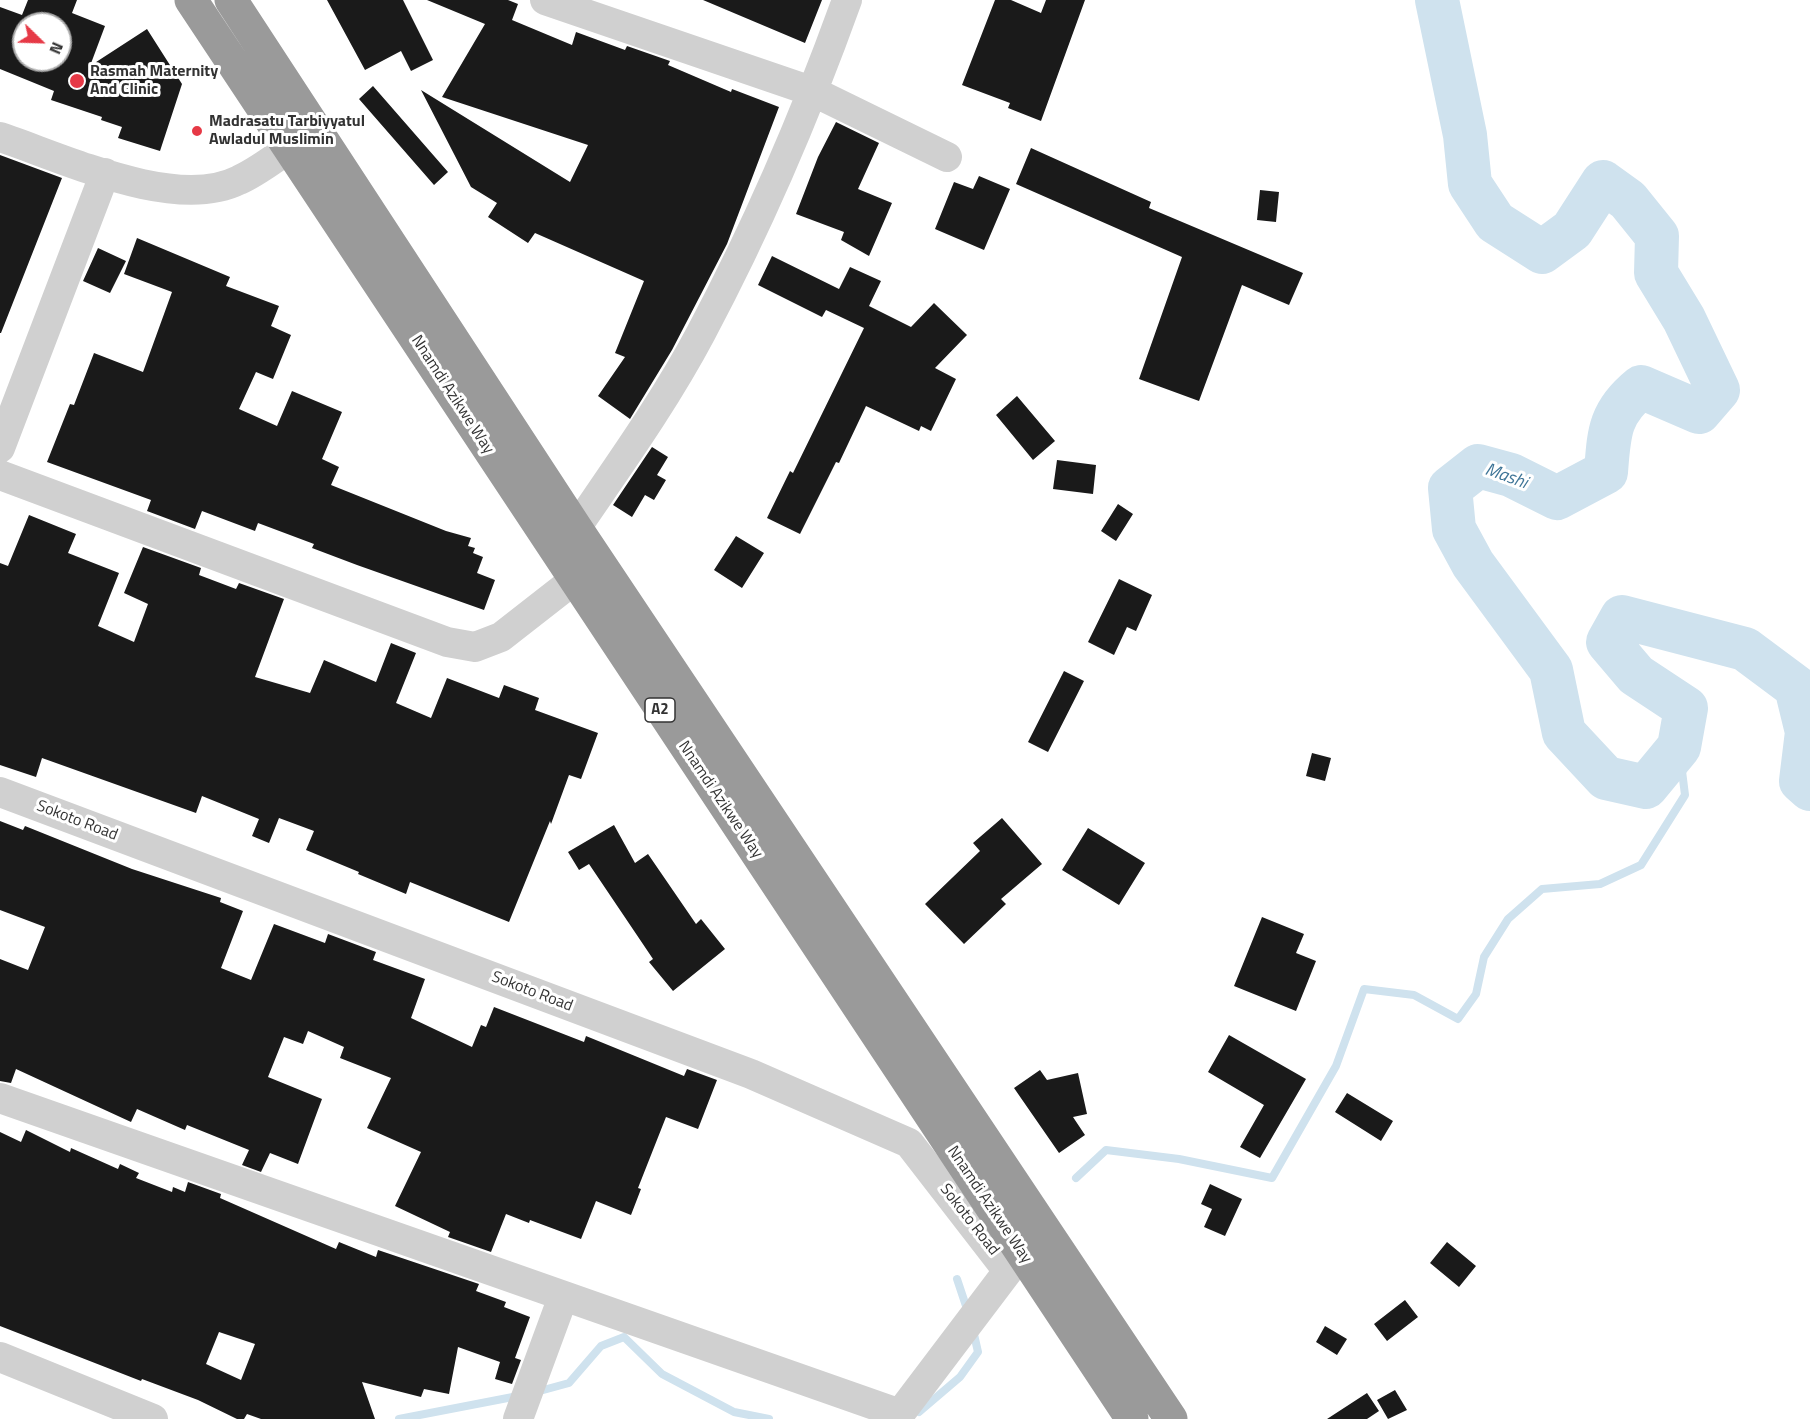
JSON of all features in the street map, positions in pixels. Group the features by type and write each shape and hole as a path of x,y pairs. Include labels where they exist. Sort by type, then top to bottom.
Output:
{"highway":[{"name":"Nnamdi Azikwe Way","path":"191,0 1132,1419"},
{"name":"Nnamdi Azikwe Way","path":"231,0 576,528 1171,1419"}],"street":[{"path":"545,0 814,92 947,157"},
{"path":"576,528 638,437 701,334 814,92 848,0"},
{"path":"0,137 163,190 200,190 238,181 290,148"},
{"path":"0,448 105,173"},
{"path":"0,476 447,642 475,646 501,637 574,580"},
{"name":"Sokoto Road","path":"0,792 751,1074 909,1143 1008,1270 898,1417"},
{"path":"0,1098 898,1417"},
{"path":"521,1412 563,1297"},
{"path":"0,1357 153,1419"}],"building":[{"path":"28,0 77,0 72,13 23,12"},
{"path":"327,0 403,0 433,60 411,71 401,51 365,70"},
{"path":"427,0 508,0 518,4 512,20 572,45 576,32 625,50 627,46 670,61 668,65 731,92 732,89 779,107 727,244 672,350 630,419 598,396 625,357 615,353 644,281 535,233 528,243 488,217 497,203 471,187 421,90 570,182 588,145 442,97 485,24"},
{"path":"703,0 822,0 805,43"},
{"path":"995,0 1011,0 1041,13 1046,0 1085,0 1041,121 1008,108 1010,103 962,85"},
{"path":"0,7 14,12 12,72 72,72 72,13 105,26 90,66 147,29 182,84 160,151 118,138 122,127 101,120 102,117 51,100 54,91 0,69"},
{"path":"373,86 448,172 434,185 359,99"},
{"path":"836,122 879,143 858,189 892,203 869,256 841,240 844,232 796,214 818,157"},
{"path":"1031,148 1151,202 1149,208 1303,273 1289,305 1242,285 1199,401 1139,379 1182,257 1016,184"},
{"path":"0,155 62,178 1,333 0,333"},
{"path":"979,176 1010,189 984,250 935,229 954,182 973,189"},
{"path":"1260,190 1279,192 1276,222 1257,220"},
{"path":"137,238 230,277 226,286 279,306 271,326 291,335 273,379 256,372 239,409 277,426 292,391 342,412 322,459 339,467 331,485 446,531 471,538 468,546 475,548 473,553 483,557 477,573 495,580 484,610 312,548 314,544 258,523 255,531 202,511 195,529 147,511 151,500 47,462 70,404 74,405 94,353 143,372 172,292 124,274"},
{"path":"98,248 126,261 110,293 83,281"},
{"path":"772,256 839,289 850,267 881,281 869,306 911,327 934,303 967,335 935,368 956,379 931,431 921,426 919,431 866,406 839,463 836,462 800,534 767,518 790,471 793,473 864,328 826,310 822,317 758,285"},
{"path":"1017,396 1055,441 1033,460 996,415"},
{"path":"652,447 668,457 657,475 666,480 654,500 645,495 632,517 613,505"},
{"path":"1057,460 1096,465 1093,494 1053,489"},
{"path":"1118,504 1133,514 1116,541 1101,531"},
{"path":"29,515 76,534 68,553 119,573 98,626 134,642 148,604 124,593 143,547 201,568 199,575 236,589 239,583 284,599 255,677 310,693 324,660 376,682 391,643 416,653 396,703 431,718 447,678 499,698 504,685 539,698 535,710 598,733 581,779 569,775 551,824 550,821 509,922 410,882 406,894 358,874 359,872 306,850 314,831 279,818 269,843 252,836 259,819 202,796 196,813 42,758 36,777 0,765 0,563 8,566"},
{"path":"736,536 764,553 742,588 714,570"},
{"path":"1119,579 1152,595 1136,631 1127,627 1114,655 1088,642"},
{"path":"1064,671 1084,681 1048,752 1028,742"},
{"path":"1312,753 1331,758 1325,781 1306,776"},
{"path":"1002,818 1042,864 1001,899 1006,904 964,944 925,904 980,851 973,843"},
{"path":"0,821 23,830 25,826 132,869 221,898 220,902 243,911 221,968 251,980 274,924 325,943 328,934 376,952 373,960 425,979 411,1018 472,1047 481,1025 486,1027 494,1007 584,1042 586,1036 684,1076 687,1069 717,1080 698,1129 666,1117 638,1188 641,1189 631,1215 596,1201 581,1239 530,1220 529,1223 506,1214 491,1252 448,1237 450,1232 395,1206 421,1152 367,1128 391,1078 340,1058 344,1047 308,1031 303,1044 284,1037 268,1077 322,1099 298,1164 270,1153 261,1172 242,1165 249,1150 187,1125 185,1130 137,1109 131,1122 16,1069 11,1083 0,1081 0,959 28,970 45,927 0,910"},
{"path":"614,825 635,863 648,854 696,924 701,919 725,949 673,991 649,962 653,959 589,864 579,870 568,852"},
{"path":"1088,828 1145,863 1119,905 1062,870"},
{"path":"1262,917 1304,934 1296,953 1316,961 1296,1011 1234,986"},
{"path":"1229,1035 1306,1079 1260,1158 1240,1147 1264,1105 1208,1072"},
{"path":"1040,1070 1047,1080 1078,1073 1087,1114 1073,1117 1085,1135 1059,1153 1014,1088"},
{"path":"1347,1093 1393,1121 1381,1141 1335,1112"},
{"path":"26,1130 70,1152 71,1148 118,1169 120,1164 139,1173 136,1178 172,1192 173,1187 185,1192 188,1182 221,1194 220,1198 336,1249 339,1242 376,1257 378,1250 479,1284 476,1291 506,1302 504,1307 530,1317 515,1358 521,1360 512,1384 495,1379 500,1362 458,1347 449,1394 424,1389 421,1397 362,1382 375,1419 261,1419 247,1414 244,1419 237,1419 198,1400 142,1379 141,1381 0,1326 0,1132 21,1142","holes":["219,1332 255,1344 241,1380 206,1364"]},
{"path":"1210,1184 1242,1199 1225,1236 1204,1227 1212,1209 1201,1204"},
{"path":"1447,1242 1476,1266 1459,1287 1430,1263"},
{"path":"1405,1300 1418,1317 1387,1341 1374,1324"},
{"path":"1325,1326 1347,1339 1337,1355 1316,1342"},
{"path":"1395,1390 1407,1410 1388,1419 1377,1400"},
{"path":"1367,1393 1379,1411 1367,1419 1327,1419"}],"waterway":[{"name":"Mashi","path":"1437,0 1465,135 1470,184 1495,222 1542,252 1572,230 1603,182 1628,200 1657,236 1656,273 1684,319 1718,390 1699,412 1641,387 1622,406 1617,415 1610,435 1606,472 1557,498 1511,475 1478,466 1450,488 1454,529 1473,564 1551,670 1564,733 1606,778 1646,787 1679,747 1686,708 1636,675 1608,642 1622,617 1745,649 1796,687 1807,732 1801,781 1810,789"},
{"path":"1076,1178 1106,1150 1179,1159 1272,1178 1336,1066 1364,989 1414,995 1458,1019 1476,994 1484,957 1508,919 1542,889 1600,884 1641,865 1685,795 1679,747"},
{"path":"957,1279 968,1312"},
{"path":"919,1412 960,1377 978,1352 973,1330"},
{"path":"536,1392 569,1383 601,1346 624,1337 662,1374 734,1412 769,1419"},
{"path":"399,1419 518,1396"}],"place":[{"name":"Rasmah Maternity And Clinic","path":"77,81"},
{"name":"Madrasatu Tarbiyyatul Awladul Muslimin","path":"197,131"}]}
